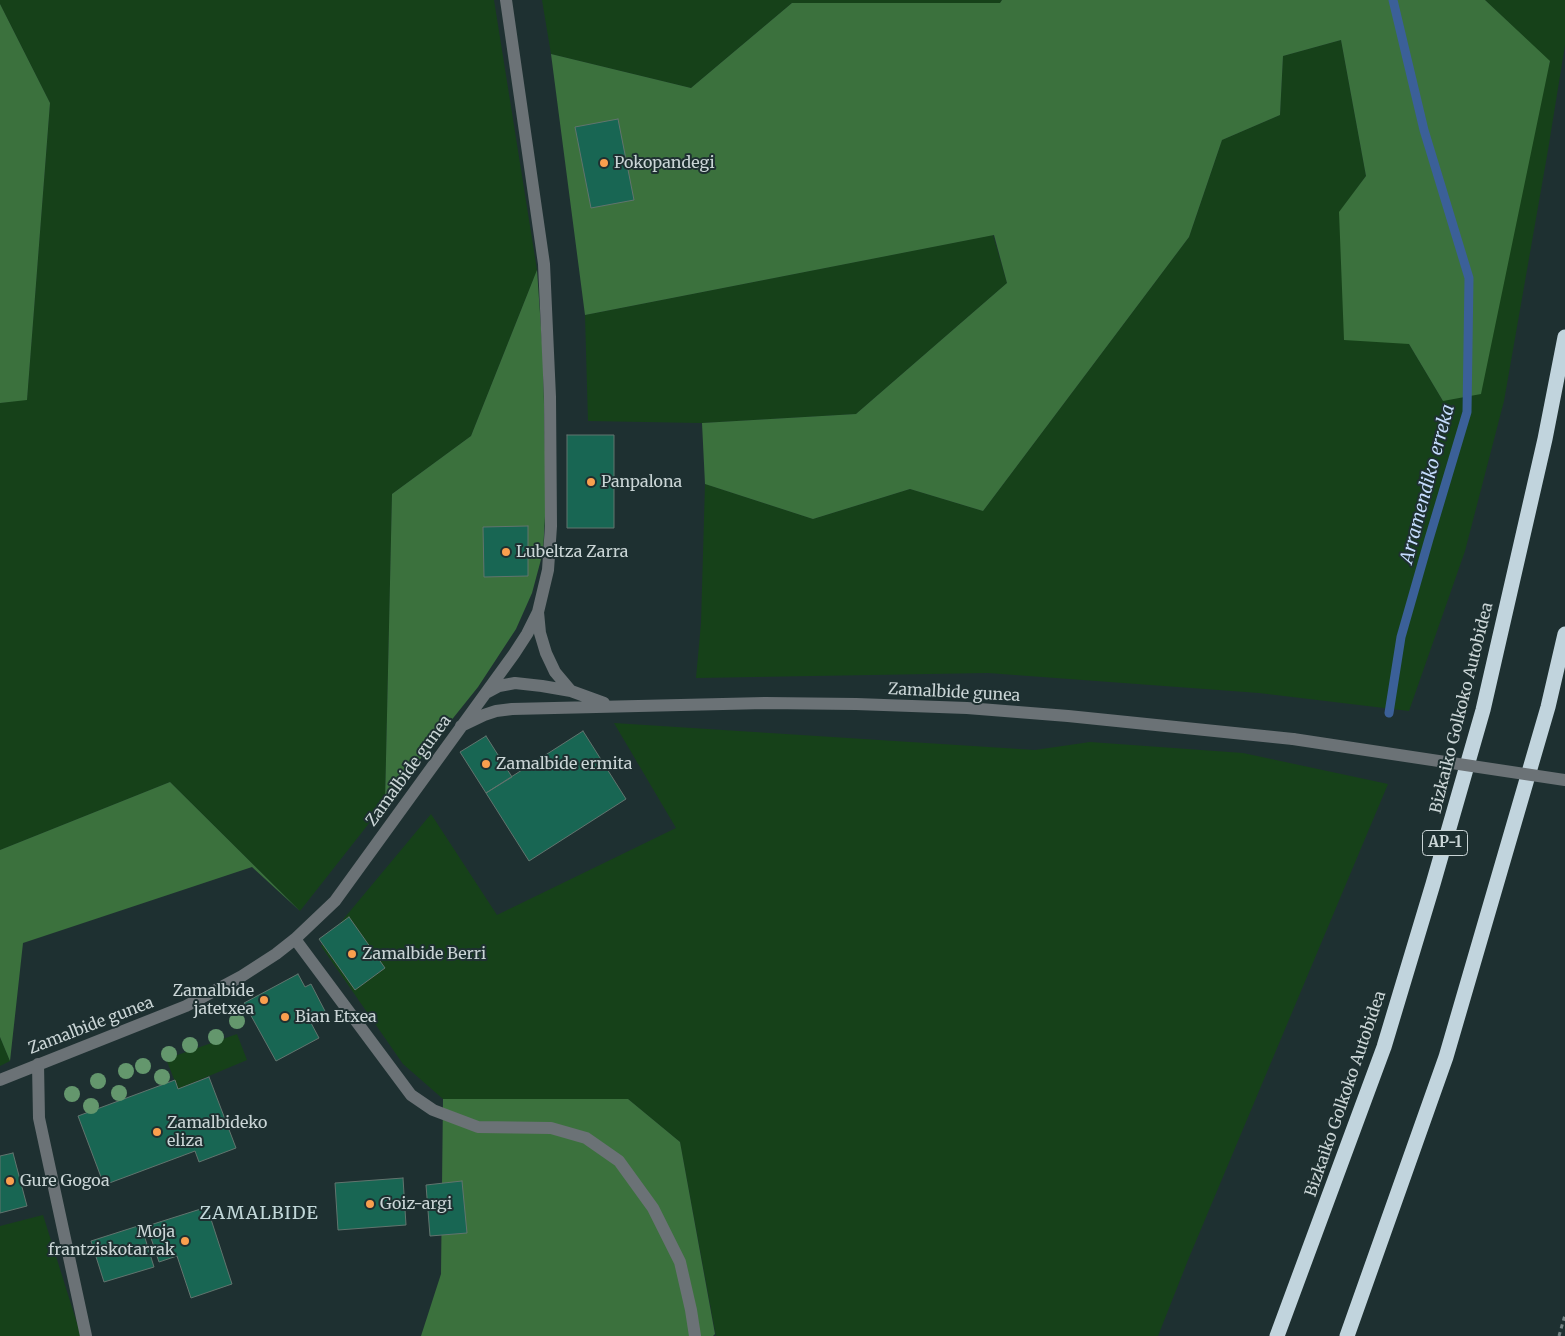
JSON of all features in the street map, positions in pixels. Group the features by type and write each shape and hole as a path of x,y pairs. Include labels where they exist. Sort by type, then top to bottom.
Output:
{"highway":[{"name":"Bizkaiko Golkoko Autobidea","path":"1277,1336 1384,1047 1433,884 1483,710 1545,439 1565,337"},
{"path":"1347,1336 1446,1056 1548,707 1565,634"}],"street":[{"path":"506,0 544,264 550,397 550,526 548,570 538,612 540,633 546,653 556,672 571,691"},
{"name":"Zamalbide gunea","path":"0,1080 186,1006 242,976 295,939 335,901 514,654 538,612"},
{"path":"485,693 499,686 515,683 571,691 612,706"},
{"name":"Zamalbide gunea","path":"461,726 472,719 496,711 512,709 766,704 856,704 967,708 1068,716 1293,739 1565,780"},
{"path":"295,939 411,1095 432,1110 478,1126 551,1128 586,1138 619,1161 654,1208 680,1262 695,1336"},
{"path":"38,1064 39,1118 86,1336"}],"path":[{"path":"1559,1336 1565,1315"}],"green space":[{"path":"0,0 494,0 537,270 471,436 392,494 385,803 300,911 170,782 0,850 0,403 27,399 50,103 0,4"},
{"path":"542,0 1002,0 1000,3 792,3 691,88 551,54"},
{"path":"1002,0 1485,0 1550,61 1481,394 1443,401 1409,344 1344,340 1339,212 1366,176 1341,40 1283,56 1280,115 1222,140 1189,237 983,511 910,489 813,519 705,484 702,423 856,414 1007,283 994,235 585,315 551,54 691,88 792,3 1000,3"},
{"path":"1485,0 1565,0 1565,45 1504,401 1465,551 1409,711 1259,693 988,673 696,678 701,623 705,484 813,519 910,489 983,511 1189,237 1222,140 1280,115 1283,56 1341,40 1366,176 1340,212 1409,344 1443,401 1550,62"},
{"path":"0,4 50,103 27,400 0,403"},
{"path":"993,235 1007,283 856,414 702,423 588,421 585,315"},
{"path":"537,270 543,357 546,499 543,552 532,593 516,629 478,687 385,803 392,494 471,436"},
{"path":"614,723 1035,750 1090,742 1243,753 1388,784 1188,1260 1158,1336 716,1336 680,1142 628,1099 443,1099 403,1064 321,946 431,814 497,915 676,828"},
{"path":"170,782 300,911 252,867 23,943 10,1061 0,1037 0,850"},
{"path":"237,1034 247,1060 178,1089 166,1059"},
{"path":"0,1037 10,1061 0,1066"},
{"path":"443,1099 628,1099 680,1142 715,1334 713,1336 421,1336 441,1274"},
{"path":"43,1215 81,1336 0,1336 0,1226"}],"building":[{"name":"Pokopandegi","path":"618,119 634,200 591,208 575,127"},
{"name":"Panpalona","path":"567,435 614,435 614,528 567,528"},
{"name":"Lubeltza Zarra","path":"528,526 528,576 484,577 483,527"},
{"path":"583,731 626,799 529,861 486,793"},
{"name":"Zamalbide ermita","path":"486,736 512,777 486,793 460,752"},
{"name":"Zamalbide Berri","path":"349,917 385,968 355,990 319,939"},
{"name":"Bian Etxea","path":"298,974 305,987 311,984 326,1013 310,1021 319,1038 276,1061 244,1003"},
{"name":"Zamalbideko eliza","path":"209,1077 236,1148 199,1162 195,1151 104,1185 78,1116 175,1080 178,1089"},
{"name":"Gure Gogoa","path":"13,1153 27,1206 0,1213 0,1156"},
{"name":"Goiz-argi","path":"403,1178 406,1225 338,1230 335,1183"},
{"path":"462,1181 467,1233 430,1236 426,1185"},
{"name":"Moja frantziskotarrak","path":"207,1207 232,1284 191,1298 177,1256 159,1262 147,1226"},
{"name":"Moja frantziskotarrak","path":"141,1225 154,1267 104,1282 91,1241"}],"waterway":[{"name":"Arramendiko erreka","path":"1389,713 1401,637 1467,412 1469,278 1424,130 1393,0"}],"place":[{"name":"Pokopandegi","path":"604,163"},
{"name":"Panpalona","path":"591,482"},
{"name":"Lubeltza Zarra","path":"506,552"},
{"name":"Zamalbide ermita","path":"486,764"},
{"name":"Zamalbide Berri","path":"352,954"},
{"name":"Zamalbide jatetxea","path":"264,1000"},
{"name":"Bian Etxea","path":"285,1017"},
{"name":"Zamalbideko eliza","path":"157,1132"},
{"name":"Gure Gogoa","path":"10,1181"},
{"name":"Goiz-argi","path":"370,1204"},
{"name":"Moja frantziskotarrak","path":"185,1241"}],"district":[{"name":"ZAMALBIDE","path":"259,1214"}]}
